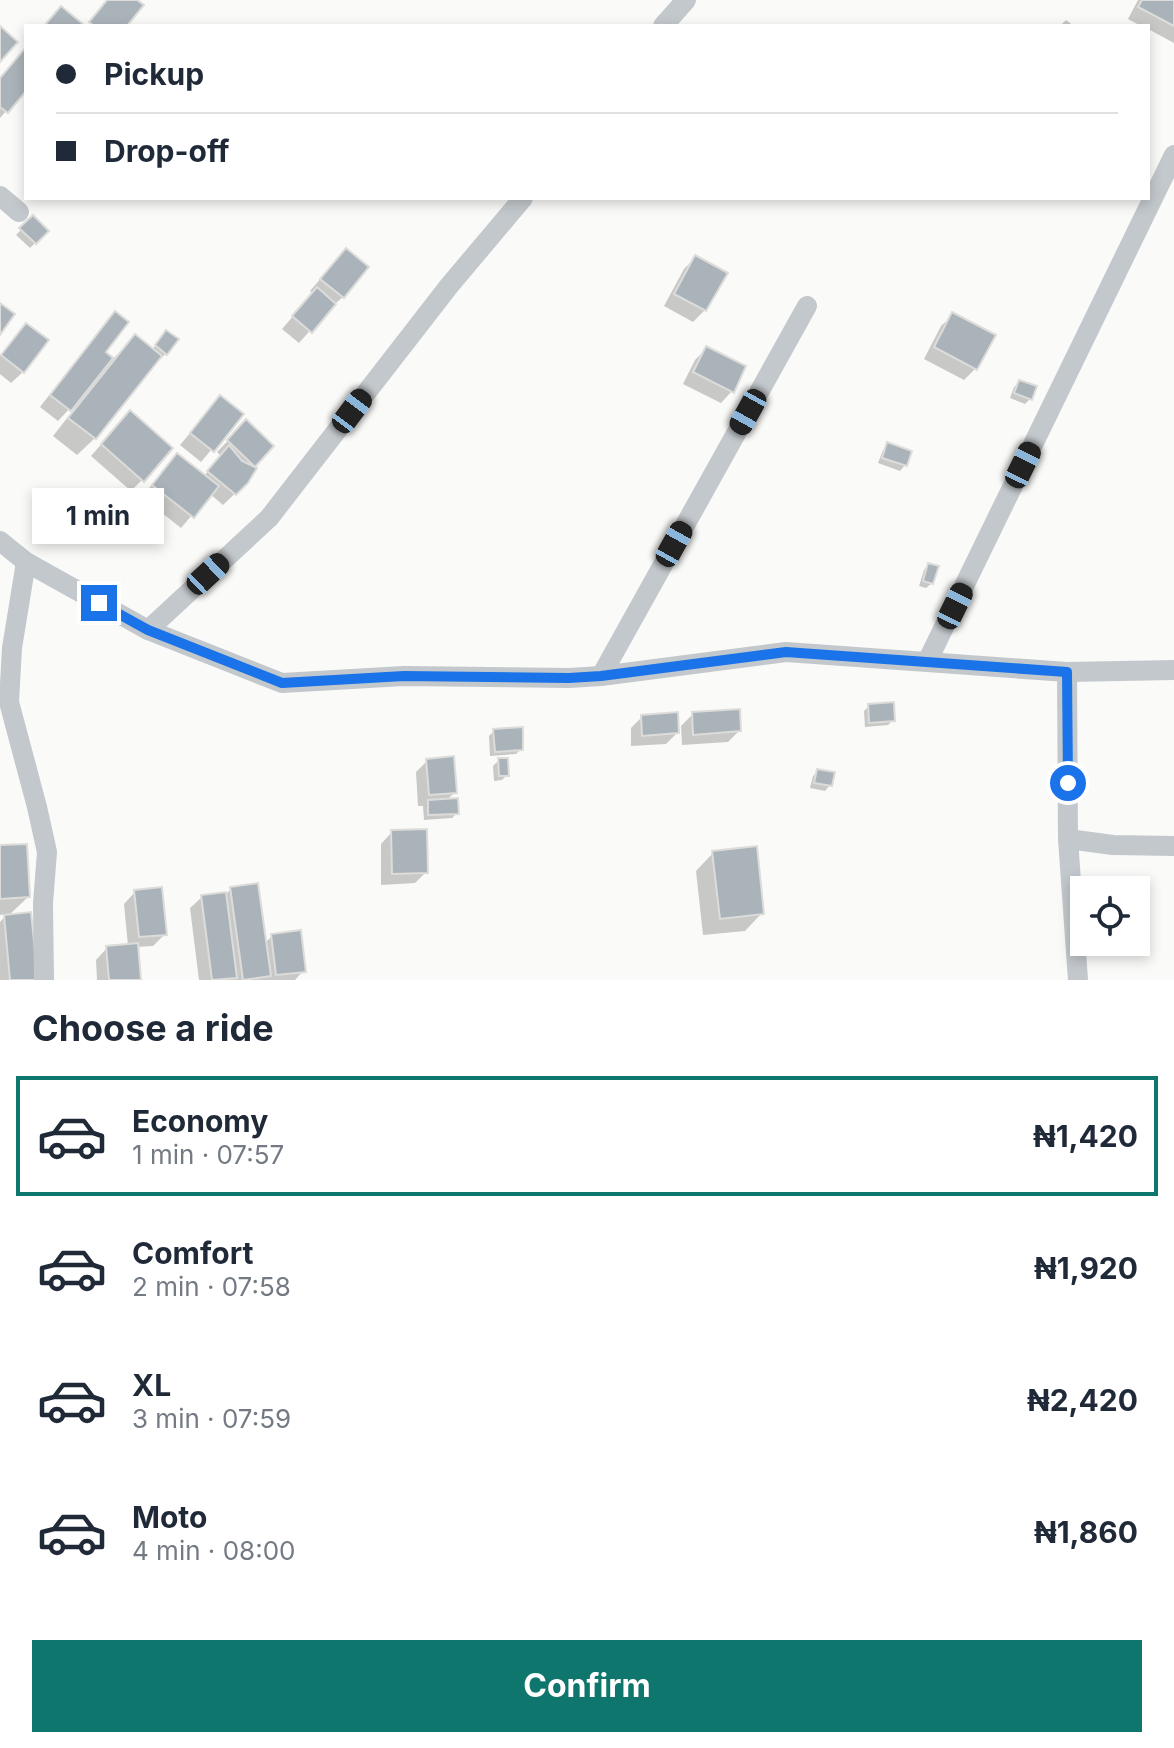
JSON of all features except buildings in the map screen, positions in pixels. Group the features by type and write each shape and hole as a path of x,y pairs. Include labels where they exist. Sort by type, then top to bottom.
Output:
{"street":[{"path":"665,24 686,0"},
{"path":"927,662 1174,155"},
{"path":"0,196 19,212"},
{"path":"148,630 269,518 449,286 521,200"},
{"path":"601,676 807,306"},
{"path":"0,541 26,562 148,630 282,683 404,676 569,678 786,652 1067,672 1174,670"},
{"path":"26,562 12,648 9,702 47,852 43,903 44,980"},
{"path":"1067,672 1068,839 1078,980"},
{"path":"1068,839 1113,845 1174,846"}],"route":[{"path":"99,603 148,630 282,683 404,676 569,678 786,652 1067,672 1068,783"}]}
